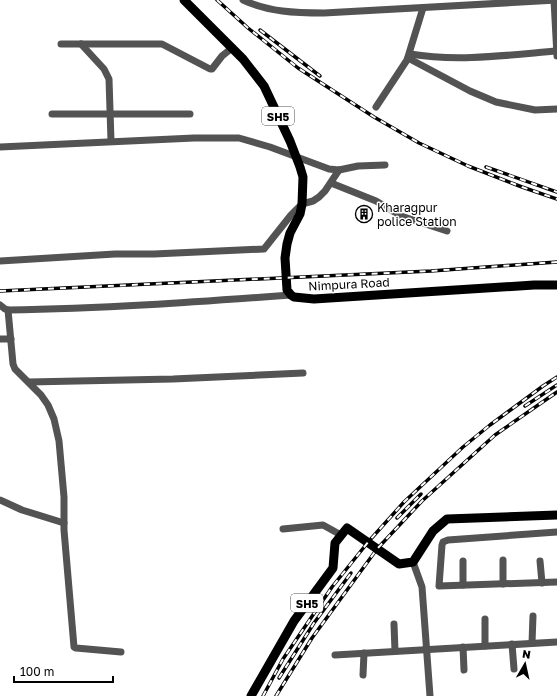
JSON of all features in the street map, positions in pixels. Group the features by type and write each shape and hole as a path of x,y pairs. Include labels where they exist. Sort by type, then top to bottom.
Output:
{"main road":[{"name":"SH5","path":"184,0 243,59 264,86 297,158 303,177 302,204 300,214 290,233 285,258 289,293"},
{"name":"Nimpura Road","path":"289,293 294,297 314,299 527,285 557,285"},
{"path":"341,535 347,528 387,554 399,564 413,562 433,531 447,519 557,515"},
{"name":"SH5","path":"251,696 294,621 333,568 335,543 341,535"}],"street":[{"path":"243,0 272,10 290,13 324,13 428,5 555,0 557,56"},
{"path":"376,107 409,56 428,5"},
{"path":"61,44 162,44 210,69 215,67 217,61 232,48"},
{"path":"81,44 107,73 109,79 111,141"},
{"path":"409,56 485,57 557,51"},
{"path":"409,56 470,91 496,102 534,110 557,109"},
{"path":"52,114 190,114"},
{"path":"0,147 111,141 238,138 270,147 324,168 339,170 358,166 385,165"},
{"path":"0,254 0,262 115,254 154,254 264,249 269,245 280,228 302,204 313,201 325,191 339,170"},
{"path":"330,183 376,201 400,216 447,231"},
{"path":"0,304 8,310 148,306 289,293"},
{"path":"8,310 13,364 15,369 41,394 48,405 54,419 59,441 74,647 121,652"},
{"path":"0,339 11,339"},
{"path":"29,382 174,379 303,372"},
{"path":"0,500 22,510 64,523"},
{"path":"283,529 323,525 341,535"},
{"path":"557,532 448,540 443,542 439,586 557,582"},
{"path":"503,560 503,584"},
{"path":"463,561 463,585"},
{"path":"540,561 542,582"},
{"path":"413,562 422,586 430,696"},
{"path":"532,643 533,616"},
{"path":"485,619 485,646"},
{"path":"394,624 395,651"},
{"path":"335,655 557,642"},
{"path":"512,644 514,669"},
{"path":"463,647 464,670"},
{"path":"363,676 364,653"}],"railway":[{"path":"217,0 248,28 298,68 374,117 419,143 468,166 557,199"},
{"path":"260,30 320,76"},
{"path":"486,167 557,192"},
{"path":"0,291 431,271 557,262"},
{"path":"263,696 283,659 332,587 369,541 404,502 463,447 490,425 557,377"},
{"path":"525,406 557,385"},
{"path":"276,696 312,638 377,549 422,501 495,435 557,392"},
{"path":"397,518 421,494"},
{"path":"279,678 314,623 351,573"}],"place":[{"name":"Kharagpur police Station","path":"364,214"}]}
